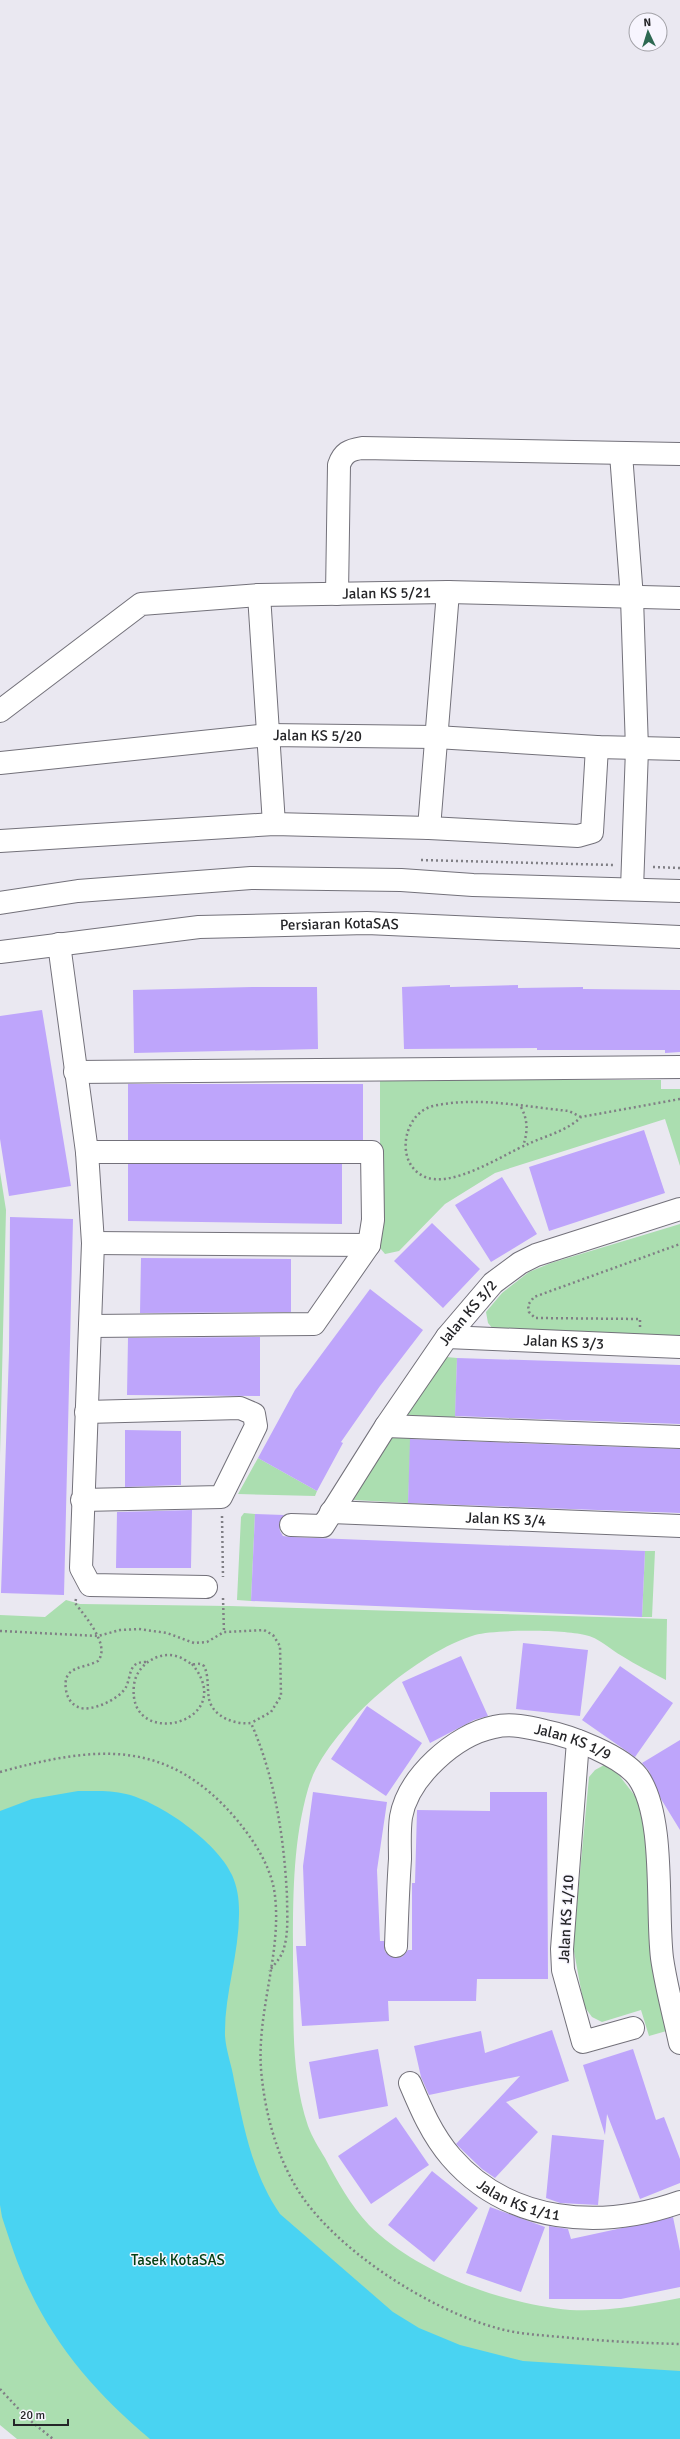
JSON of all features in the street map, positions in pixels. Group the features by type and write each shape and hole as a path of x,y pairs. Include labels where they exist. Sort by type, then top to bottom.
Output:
{"street":[{"path":"336,594 339,465 342,456 350,450 362,448 680,454"},
{"path":"621,454 632,598 637,749 632,889"},
{"path":"429,828 448,592"},
{"name":"Jalan KS 5/21","path":"0,711 142,604 259,594 448,592 632,598 680,598"},
{"path":"259,594 274,824"},
{"name":"Jalan KS 5/20","path":"0,763 268,735 436,737 597,747 680,750"},
{"path":"0,841 274,824 429,828 578,836 587,835 592,832 597,747"},
{"path":"0,903 78,891 251,878 333,878 473,885 680,891"},
{"name":"Persiaran KotaSAS","path":"0,952 199,927 367,923 680,937"},
{"path":"59,944 75,1072 87,1152 93,1243 82,1500 81,1568 90,1584 217,1587"},
{"path":"75,1072 680,1067"},
{"path":"87,1152 372,1152 373,1220 369,1245 314,1324 90,1326"},
{"name":"Jalan KS 3/2","path":"291,1525 323,1526 386,1426 447,1337 493,1283 520,1263 568,1244 680,1209"},
{"path":"93,1243 369,1245"},
{"name":"Jalan KS 3/3","path":"447,1337 680,1347"},
{"path":"82,1500 221,1497 256,1426 254,1414 240,1408 86,1412"},
{"path":"386,1426 680,1437"},
{"name":"Jalan KS 3/4","path":"331,1512 680,1526"},
{"name":"Jalan KS 1/9","path":"396,1946 401,1816 412,1791 439,1755 470,1735 494,1727 521,1725 553,1732 578,1741 619,1761 637,1776 648,1800 656,1839 671,1954 680,2043"},
{"name":"Jalan KS 1/10","path":"578,1741 562,1949 564,1970 583,2042 633,2028"},
{"name":"Jalan KS 1/11","path":"410,2083 434,2134 451,2157 471,2176 507,2200 552,2214 600,2219 639,2214 680,2202"}],"path":[{"path":"581,1117 569,1111 486,1103 433,1106 417,1114 406,1133 405,1145 413,1166 422,1175 431,1178 475,1171 522,1146 574,1124 581,1117 680,1098"},
{"path":"521,1106 527,1123 527,1134 522,1146"},
{"path":"640,1345 640,1319 535,1318 529,1312 529,1301 534,1297 680,1244"},
{"path":"221,1497 217,1587 224,1632"},
{"path":"0,1631 98,1636 120,1630 139,1629 167,1632 187,1641 202,1643 224,1632 264,1630 273,1635 280,1646 281,1696 271,1712 251,1723 233,1722 214,1708 209,1701 206,1670 201,1664 192,1664 176,1656 167,1655 147,1662 135,1664 131,1668 126,1688 97,1708 82,1709 75,1706 66,1694 67,1679 76,1668 90,1664 99,1659 101,1652 98,1636 75,1603 79,1592 90,1584"},
{"path":"147,1662 136,1676 133,1694 142,1713 151,1721 162,1725 174,1725 185,1721 200,1707 204,1690 203,1680 192,1664"},
{"path":"251,1723 260,1743 268,1772 285,1852 287,1910 286,1940 280,1958 269,1972"},
{"path":"0,1772 54,1758 97,1754 150,1759 178,1769 196,1781 222,1803 243,1828 266,1865 272,1879 276,1914 259,2047 266,2108 279,2153 298,2190 341,2238 402,2285 438,2306 497,2328 527,2334 599,2341 680,2344"},
{"path":"0,2389 27,2418 53,2439"}],"green space":[{"path":"380,1080 661,1080 661,1089 680,1089 680,1166 665,1119 495,1173 445,1204 399,1251 385,1254 380,1248"},
{"path":"0,1172 6,1210 0,1456"},
{"path":"680,1224 680,1341 494,1330 488,1323 486,1312 502,1293 529,1272 551,1263"},
{"path":"446,1357 457,1358 455,1423 409,1421 405,1415"},
{"path":"391,1436 411,1437 408,1503 354,1500 350,1494"},
{"path":"258,1458 317,1491 315,1496 238,1494"},
{"path":"244,1513 255,1514 251,1601 237,1600 241,1517"},
{"path":"645,1551 655,1551 652,1617 642,1617"},
{"name":"Tasek KotaSAS","path":"66,1600 80,1604 229,1606 667,1619 666,1680 590,1636 575,1633 547,1631 485,1633 475,1635 452,1644 427,1658 376,1696 353,1719 333,1742 318,1766 308,1789 303,1810 294,1874 293,2023 298,2085 302,2106 308,2126 316,2142 334,2176 362,2218 389,2242 411,2258 462,2283 517,2301 544,2307 570,2310 597,2310 680,2298 680,2439 17,2439 0,2425 0,1615 45,1617"},
{"path":"606,1764 611,1765 639,1801 642,1810 655,1949 670,2030 649,2036 641,2010 602,2022 592,2017 584,2006 573,1946 589,1777 595,1770"}],"water":[{"path":"78,1791 102,1791 126,1794 140,1798 155,1805 171,1814 201,1837 225,1862 232,1875 238,1897 239,1926 227,2004 225,2036 241,2115 250,2150 262,2183 280,2214 393,2312 419,2328 460,2345 523,2361 680,2371 680,2439 150,2439 97,2389 67,2353 41,2313 18,2263 2,2217 0,2205 0,1811 32,1799"}],"building":[{"path":"450,985 450,987 518,985 518,988 583,987 583,989 680,990 680,1052 665,1053 665,1050 537,1050 537,1048 404,1049 402,987"},
{"path":"317,987 318,1049 134,1053 133,990"},
{"path":"42,1010 71,1186 9,1196 0,1139 0,1016"},
{"path":"128,1084 363,1084 363,1140 128,1140"},
{"path":"644,1130 665,1193 549,1231 529,1167"},
{"path":"128,1164 342,1164 342,1224 128,1221"},
{"path":"502,1177 537,1234 491,1262 455,1205"},
{"path":"10,1217 73,1219 64,1595 1,1593 9,1352"},
{"path":"432,1223 480,1269 443,1308 394,1261"},
{"path":"141,1258 291,1259 291,1312 140,1313"},
{"path":"370,1289 423,1330 380,1386 341,1442 343,1443 317,1491 258,1458 295,1390"},
{"path":"260,1337 260,1396 127,1395 128,1338"},
{"path":"457,1358 680,1365 680,1424 455,1416"},
{"path":"125,1430 181,1431 181,1485 125,1487"},
{"path":"410,1439 680,1449 680,1513 408,1503"},
{"path":"192,1510 191,1568 116,1568 117,1512"},
{"path":"255,1514 284,1515 279,1524 280,1531 283,1536 291,1537 645,1551 642,1617 251,1601"},
{"path":"523,1643 588,1650 580,1716 516,1709"},
{"path":"461,1656 488,1716 474,1720 430,1743 402,1682"},
{"path":"620,1666 673,1703 635,1757 582,1720"},
{"path":"367,1706 422,1743 386,1796 331,1759"},
{"path":"680,1740 680,1830 661,1799 649,1771 642,1763"},
{"path":"313,1792 387,1802 377,1870 380,1941 384,1941 385,1952 396,1958 402,1957 408,1950 412,1950 412,1883 415,1883 417,1810 490,1811 490,1792 547,1792 548,1979 477,1979 476,2001 388,2001 389,2021 302,2026 296,1946 306,1946 303,1866"},
{"path":"552,2030 569,2081 506,2102 538,2132 495,2178 482,2169 456,2144 520,2076 429,2095 421,2077 414,2046 481,2031 485,2053"},
{"path":"378,2049 388,2106 319,2119 309,2062"},
{"path":"633,2049 656,2120 664,2117 680,2159 680,2183 640,2199 607,2114 605,2135 583,2065"},
{"path":"396,2117 429,2165 371,2204 338,2156"},
{"path":"552,2135 604,2140 598,2205 560,2203 546,2198"},
{"path":"432,2171 478,2208 434,2262 388,2225"},
{"path":"490,2207 545,2227 521,2292 466,2273"},
{"path":"673,2217 680,2251 680,2287 621,2299 549,2299 549,2226 568,2229 571,2239"}]}
